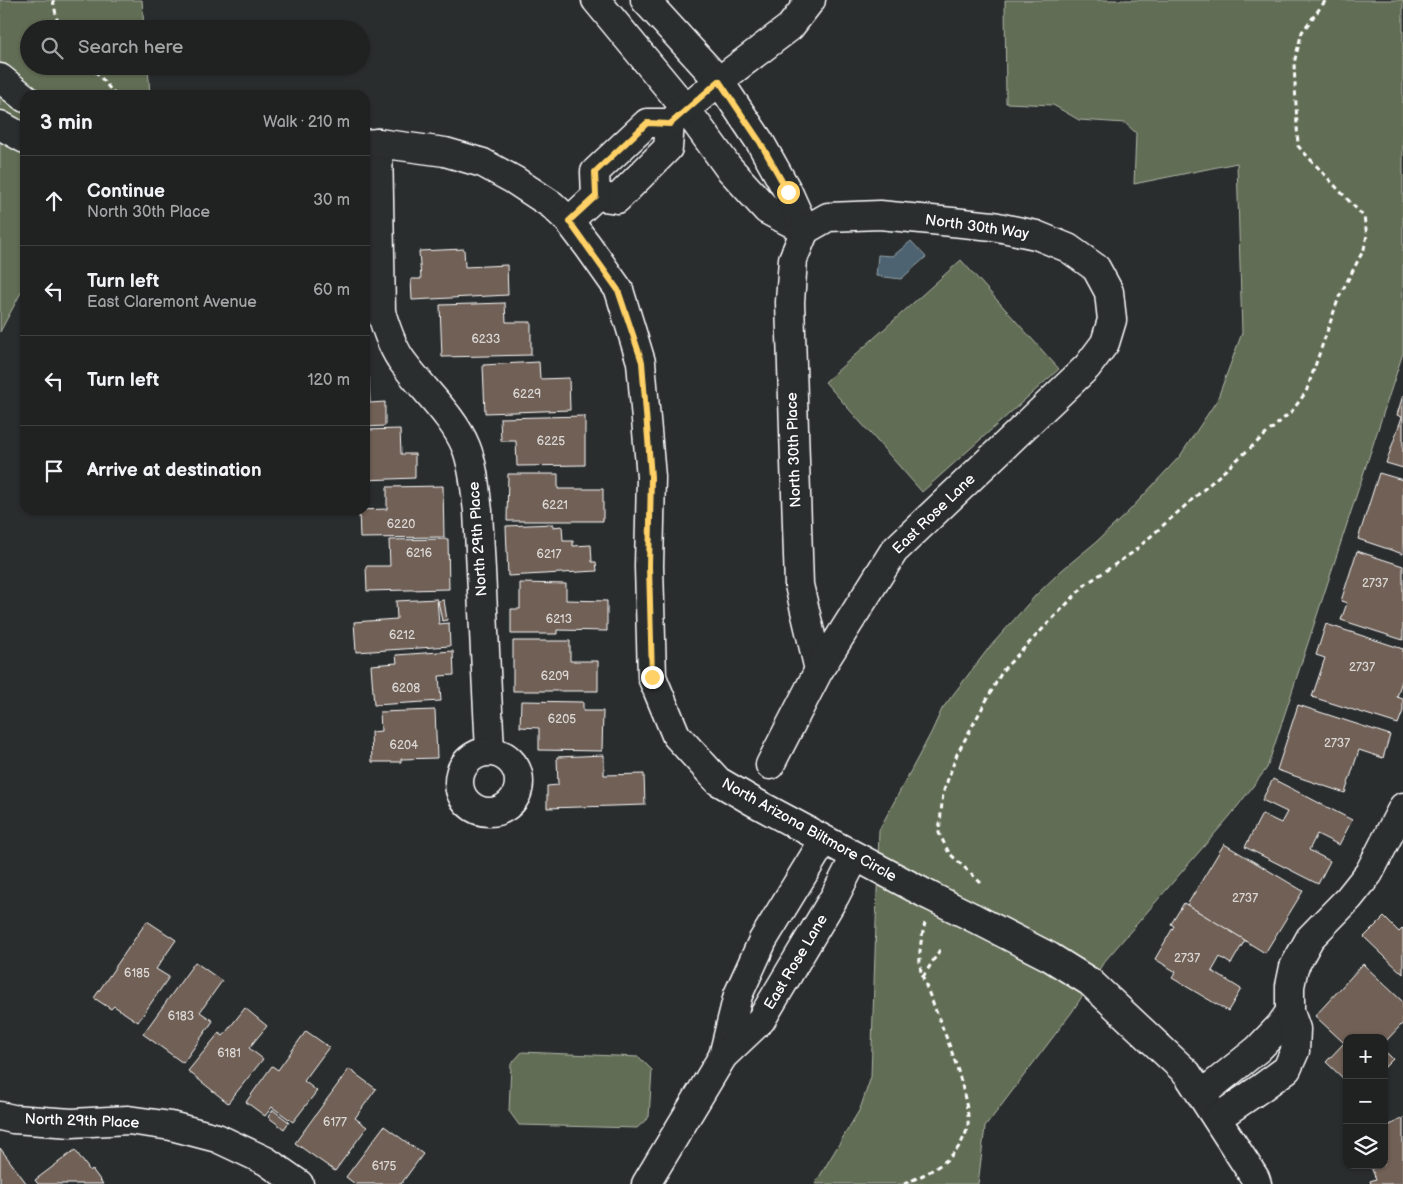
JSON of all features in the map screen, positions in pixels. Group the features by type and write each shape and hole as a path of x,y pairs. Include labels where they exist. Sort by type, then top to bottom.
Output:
{"street":[{"path":"596,0 678,116 767,210 805,230"},
{"path":"645,0 719,81 760,142 788,192 805,230"},
{"path":"569,221 596,196 595,172 647,123 678,116 719,81 790,27 811,0"},
{"path":"0,78 20,94"},
{"path":"0,125 20,136"},
{"name":"North Arizona Biltmore Circle","path":"372,144 444,152 483,163 514,180 552,205 569,221 618,290 642,362 651,477 649,566 652,677 676,735 718,781 855,857 1050,957 1090,982 1187,1073 1258,1184"},
{"name":"North 29th Place","path":"372,144 381,312 388,336 399,357 455,427 466,447 473,472 478,521 490,751"},
{"name":"North 30th Way","path":"805,230 828,217 880,215 993,226 1044,238 1068,248 1096,268 1109,292 1112,320 1106,343"},
{"name":"North 30th Place","path":"805,230 793,259 790,302 796,525 799,585 819,670"},
{"name":"East Rose Lane","path":"770,765 819,670 894,551 1088,367 1106,343"},
{"path":"1217,1118 1288,1069 1295,1051 1296,1029 1290,1012 1290,986 1294,967 1310,938 1369,873 1403,808"},
{"name":"East Rose Lane","path":"723,1056 738,996 763,940 824,840"},
{"name":"East Rose Lane","path":"646,1184 723,1056 762,1020 835,896 855,857"},
{"path":"1202,1094 1258,1049 1280,1026 1290,1012"},
{"name":"North 29th Place","path":"0,1116 13,1119 72,1122 128,1120 170,1126 217,1138 266,1161 300,1184"}],"path":[{"path":"53,0 58,20"},
{"path":"981,883 949,853 939,833 943,793 958,754 1003,670 1086,584 1132,553 1292,411 1306,392 1339,297 1364,249 1367,235 1364,217 1298,146 1294,62 1302,32 1326,0"},
{"path":"99,75 111,90"},
{"path":"904,1184 940,1165 954,1153 963,1140 968,1126 968,1110 962,1083 923,977 919,960 926,922 928,895"},
{"path":"923,977 941,948"}],"green space":[{"path":"0,0 142,0 143,20 20,20 20,75 149,75 150,90 20,90 20,294 0,332"},
{"path":"1005,0 1403,0 1403,353 1267,768 1230,816 1104,962 1072,1012 985,1127 978,1184 815,1184 860,1109 871,1077 879,830 942,709 988,649 1035,596 1128,512 1180,456 1217,400 1242,333 1237,163 1134,184 1136,133 1125,123 1079,120 1053,105 1006,103"},
{"path":"961,260 1059,369 922,492 825,382"},
{"path":"522,1052 639,1057 652,1070 649,1117 637,1128 519,1125 509,1111 511,1064"}],"water":[{"path":"911,241 926,257 901,279 876,276 878,255 893,256"}],"building":[{"path":"464,249 465,267 507,265 508,295 412,300 411,279 421,279 419,251"},
{"path":"505,303 506,322 531,322 531,355 442,357 440,305"},
{"path":"539,362 540,379 569,378 570,410 485,413 483,365"},
{"path":"1403,395 1403,468 1386,463 1402,417 1397,415"},
{"path":"385,402 385,426 370,427 370,403"},
{"path":"585,416 585,465 517,466 516,441 501,441 500,418"},
{"path":"400,429 401,454 415,454 415,478 370,480 370,430"},
{"path":"1379,473 1403,480 1403,554 1358,539"},
{"path":"508,474 558,474 558,489 603,489 603,521 507,521"},
{"path":"443,486 444,537 360,538 359,515 370,515 370,510 387,509 387,487"},
{"path":"553,524 553,527 562,526 563,541 573,541 573,546 591,545 592,562 596,562 597,571 508,576 506,526"},
{"path":"448,539 449,589 367,591 366,566 390,566 389,540"},
{"path":"1357,551 1403,566 1403,640 1341,620 1347,603 1341,601"},
{"path":"520,583 566,584 566,600 607,601 607,631 557,630 557,634 511,634 511,609 520,609"},
{"path":"437,599 439,624 449,623 450,646 356,652 354,622 397,619 396,601"},
{"path":"444,600 447,620 442,621 438,601"},
{"path":"1326,624 1403,649 1403,677 1397,697 1403,699 1403,711 1398,724 1312,697 1325,658 1316,655"},
{"path":"513,641 570,641 570,661 598,661 598,691 513,691"},
{"path":"453,651 454,675 439,676 441,701 374,705 371,665 397,663 396,655"},
{"path":"521,701 583,702 583,711 603,711 602,751 539,750 539,728 520,727"},
{"path":"1298,705 1390,735 1383,758 1359,750 1345,793 1277,770"},
{"path":"435,710 437,758 401,759 401,762 372,762 371,732 381,731 380,712"},
{"path":"604,755 604,775 644,774 645,805 547,808 547,786 558,785 557,757"},
{"path":"1273,779 1352,820 1339,845 1317,834 1309,850 1330,861 1318,884 1245,847 1262,814 1281,823 1287,812 1262,800"},
{"path":"1224,844 1303,891 1265,953 1187,905"},
{"path":"1184,903 1245,940 1231,964 1220,957 1212,971 1241,989 1228,1011 1172,978 1176,972 1155,959 1174,926 1171,924"},
{"path":"1384,917 1399,932 1403,928 1403,974 1364,937"},
{"path":"147,921 176,940 156,969 169,977 138,1022 114,1006 111,1009 94,998"},
{"path":"195,962 222,981 200,1012 213,1021 183,1063 143,1034"},
{"path":"1363,964 1403,1002 1403,1023 1388,1039 1388,1034 1343,1034 1343,1042 1315,1016"},
{"path":"245,1008 267,1026 249,1048 263,1059 228,1103 188,1071 219,1033 223,1036"},
{"path":"306,1031 329,1047 304,1081 317,1091 293,1122 272,1107 265,1116 246,1102 272,1066 278,1070"},
{"path":"1343,1044 1343,1078 1326,1062"},
{"path":"1388,1054 1393,1059 1388,1064"},
{"path":"349,1069 376,1089 355,1118 367,1127 335,1171 295,1143"},
{"path":"273,1110 289,1122 284,1129 268,1117"},
{"path":"1403,1118 1403,1184 1371,1184 1370,1181 1376,1179 1372,1169 1388,1169 1388,1126"},
{"path":"384,1126 423,1154 401,1184 355,1184 346,1177"},
{"path":"0,1148 27,1184 0,1184"},
{"path":"75,1150 90,1171 92,1169 103,1184 38,1184 35,1180"}],"route":[{"path":"652,677 649,566 651,477 642,362 618,290 569,221 596,196 595,172 623,145 647,123 670,124 719,81 760,142 788,192"}]}
